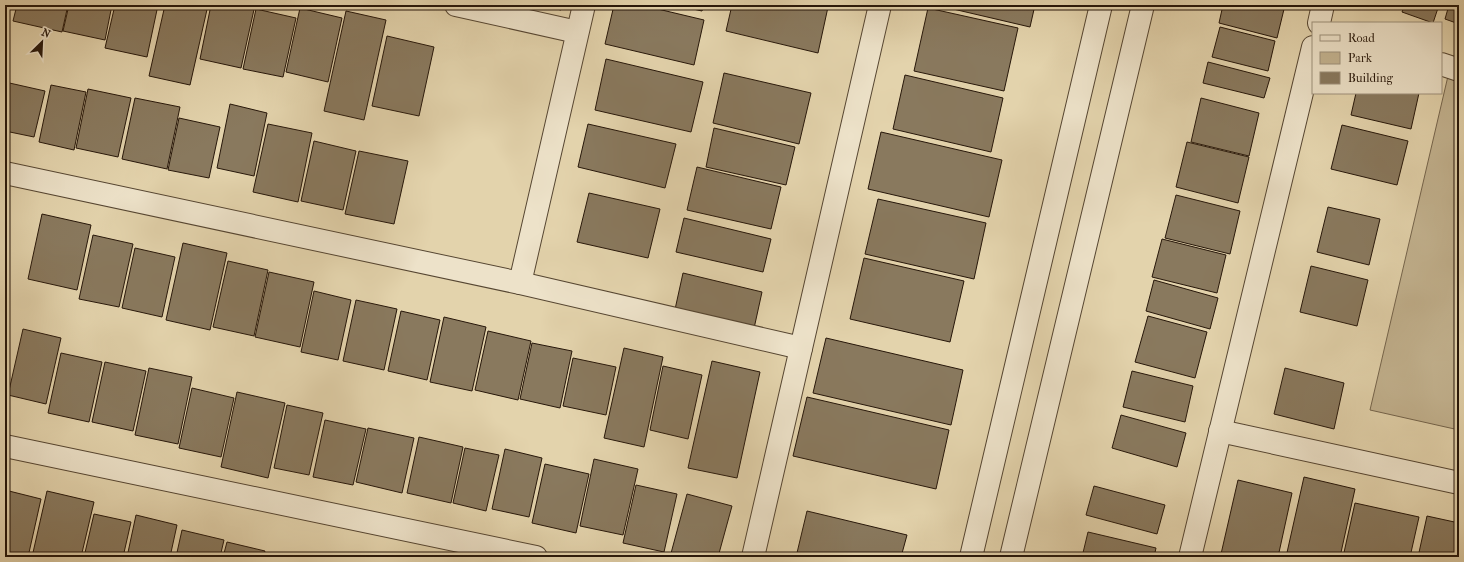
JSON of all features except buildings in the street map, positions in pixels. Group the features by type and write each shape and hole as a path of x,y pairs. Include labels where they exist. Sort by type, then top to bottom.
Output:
{"street":[{"path":"456,5 577,32"},
{"path":"520,283 584,5"},
{"path":"753,557 880,5"},
{"path":"971,557 1101,5"},
{"path":"1011,557 1143,5"},
{"path":"1319,22 1323,5"},
{"path":"1190,557 1312,51"},
{"path":"1442,64 1459,70"},
{"path":"5,172 520,283 801,348"},
{"path":"1220,431 1459,483"},
{"path":"5,446 536,557"}],"green space":[{"path":"1448,76 1459,80 1459,430 1370,410"}]}
